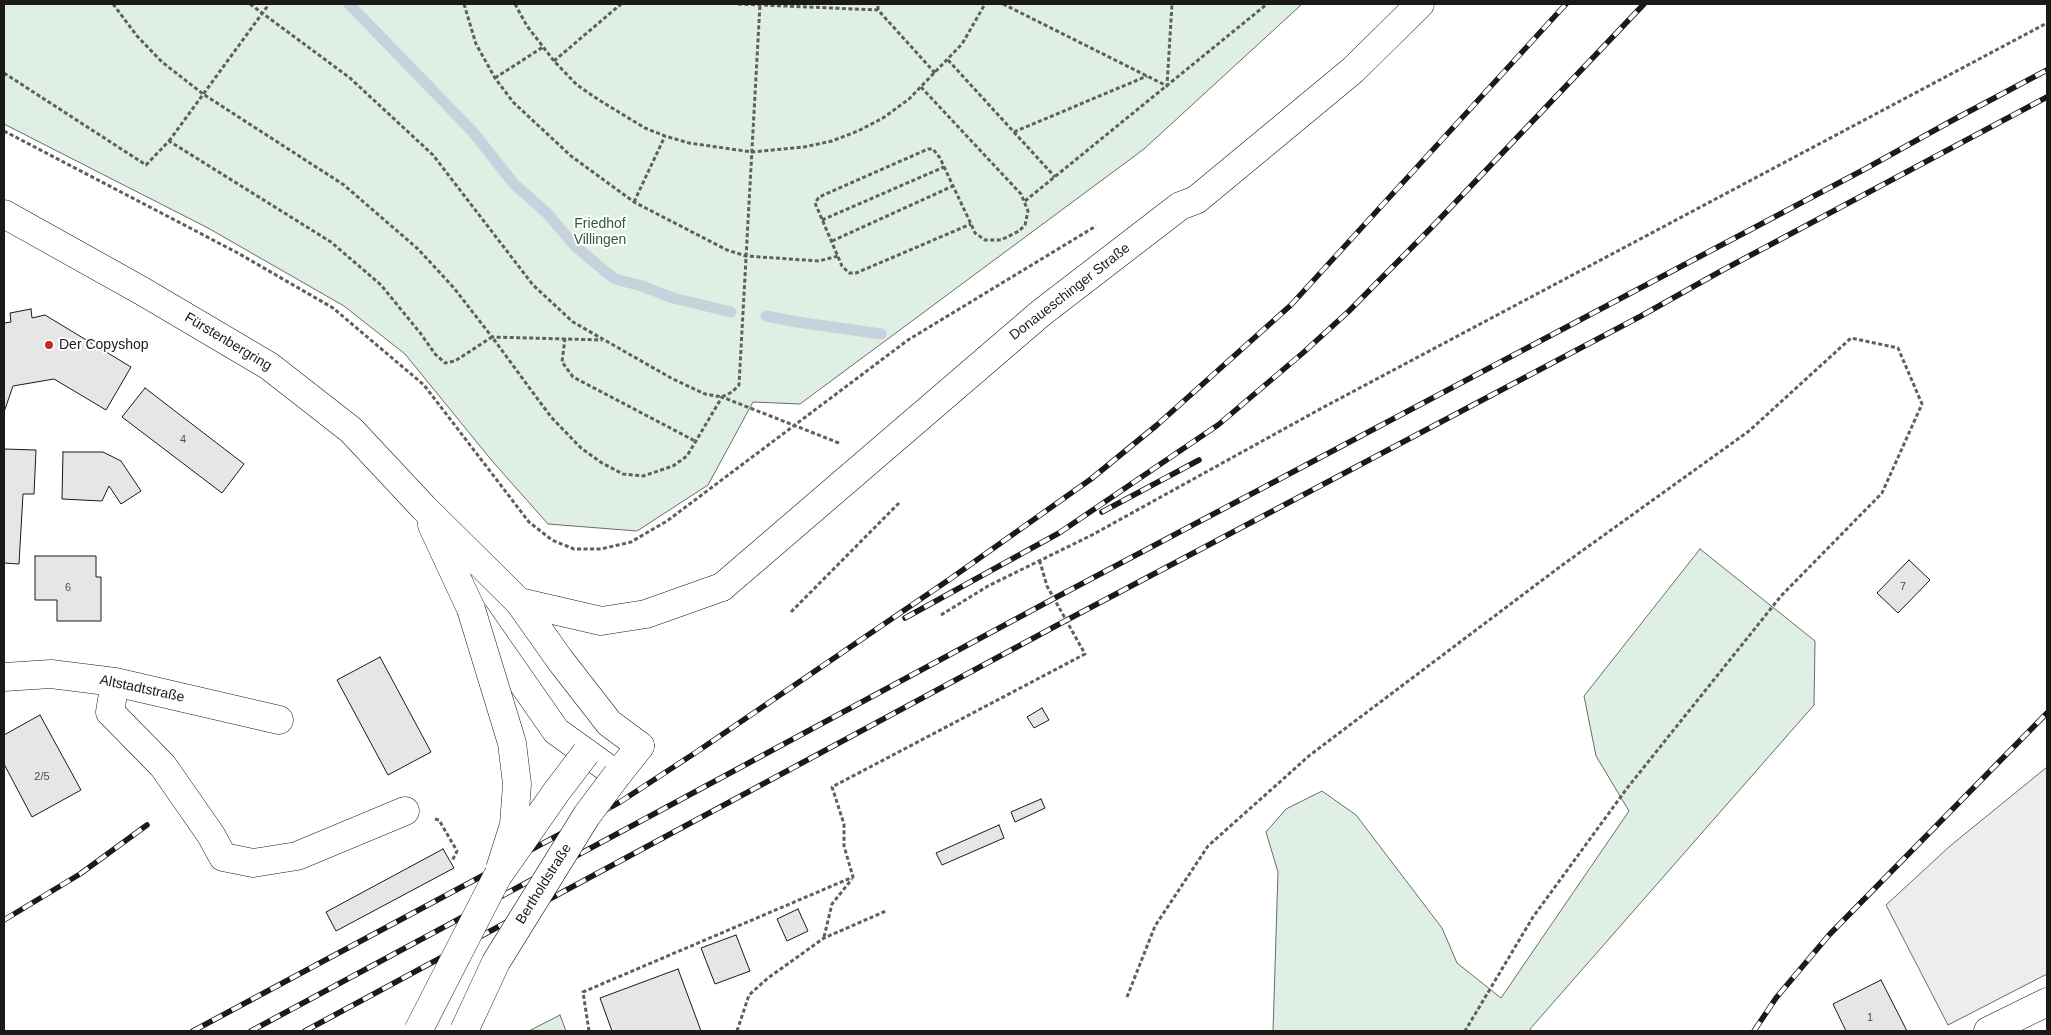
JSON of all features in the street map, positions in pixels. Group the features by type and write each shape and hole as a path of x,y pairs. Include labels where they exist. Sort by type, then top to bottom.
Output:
{"street":[{"name":"Donaueschinger Straße","path":"519,602 601,621 646,614 722,587 1041,313 1180,206 1196,200 1352,70 1420,4"},
{"name":"Fürstenbergring","path":"4,214 142,291 269,366 351,430 424,508 519,602 609,724 640,746"},
{"path":"424,508 471,609 512,743 517,784 514,825 497,877"},
{"path":"471,609 556,731 617,775"},
{"name":"Altstadtstraße","path":"4,677 51,674 115,682 279,720"},
{"path":"115,682 110,712 163,766 224,857 253,863 297,856 405,811"},
{"name":"Bertholdstraße","path":"464,1031 496,962 587,815 640,746"},
{"path":"418,1031 497,877 586,753"},
{"path":"1988,1031 2047,1002"}],"path":[{"path":"113,4 137,36 162,62 203,94 344,185 418,249 454,288 551,417 580,448 623,474 643,476 672,466 687,456 698,442 722,397 732,392 739,385 760,4"},
{"path":"250,4 350,78 433,155 533,285 572,322 671,378 705,394 722,397 840,444"},
{"path":"4,73 146,165 169,141 269,4"},
{"path":"464,4 476,44 495,78 513,102 571,156 634,202 727,250 746,256 819,261 838,256"},
{"path":"515,4 527,26 554,61 577,84 599,100 645,128 665,136 689,143 752,152 804,148 832,141 858,131 883,118 921,87 948,60 962,44 986,4"},
{"path":"554,61 621,4"},
{"path":"738,4 878,10"},
{"path":"878,4 878,10 935,73"},
{"path":"1003,4 1166,86"},
{"path":"1166,86 1172,4"},
{"path":"1025,201 1267,4"},
{"path":"941,616 988,586 1040,562 1322,408 2047,23"},
{"path":"495,78 543,47"},
{"path":"948,60 1055,177"},
{"path":"1014,132 1146,76"},
{"path":"921,87 1022,194 1028,211 1025,225 1019,231 1001,240 985,240 975,234 940,158 932,149 928,149 819,197 815,203 842,266 849,273 856,274 970,224"},
{"path":"4,131 219,242 333,308 424,385 529,522 552,540 574,549 600,549 631,542 667,521 908,340 1103,222"},
{"path":"634,202 665,136"},
{"path":"169,141 331,242 381,285 422,334 435,354 446,362 455,361 492,337 605,340"},
{"path":"822,220 944,167"},
{"path":"832,241 953,186"},
{"path":"565,338 562,362 573,377 698,442"},
{"path":"1127,997 1156,926 1208,846 1310,755 1561,566 1749,431 1851,338 1898,348 1922,404 1882,493 1781,596 1628,787 1533,917 1465,1031"},
{"path":"791,612 899,503"},
{"path":"853,877 844,846 844,824 832,786 1084,654 1047,586 1040,562"},
{"path":"405,811 439,820 457,851 452,861"},
{"path":"824,938 832,904 853,877"},
{"path":"589,1031 583,992 853,877"},
{"path":"737,1031 749,995 768,978 824,938 886,911"}],"green space":[{"name":"Friedhof Villingen","path":"4,4 1302,4 1144,149 800,404 753,402 708,485 637,531 548,524 493,462 405,354 344,306 208,228 4,124"},
{"path":"1700,549 1815,641 1814,705 1530,1029 1531,1031 1273,1031 1278,872 1266,832 1286,809 1322,791 1356,815 1442,928 1457,963 1501,998 1629,811 1596,756 1584,696"},
{"path":"560,1015 566,1031 529,1031"}],"shaded area":[{"path":"2047,767 2047,974 1948,1025 1886,905 1950,846"}],"building":[{"name":"Der Copyshop","path":"31,309 32,318 45,315 131,367 106,410 54,379 13,386 4,412 4,323 11,322 10,313"},
{"path":"145,388 244,464 222,493 122,417"},
{"path":"4,449 36,450 34,494 23,494 19,564 4,563"},
{"path":"63,452 103,452 121,461 141,491 121,504 109,486 102,501 62,499"},
{"path":"35,556 96,556 96,577 101,577 101,621 57,621 57,600 35,600"},
{"path":"1909,560 1930,580 1898,613 1877,593"},
{"path":"380,657 431,752 388,775 337,680"},
{"path":"1042,708 1049,720 1034,728 1027,717"},
{"path":"40,715 81,790 32,817 4,764 4,735"},
{"path":"1041,799 1045,808 1015,822 1011,812"},
{"path":"999,825 1004,838 942,865 936,853"},
{"path":"443,849 454,868 336,931 326,912"},
{"path":"798,909 808,931 787,941 777,919"},
{"path":"736,935 750,971 715,984 701,948"},
{"path":"678,969 701,1031 612,1031 600,998"},
{"path":"1881,980 1907,1031 1846,1031 1833,1004"}],"waterway":[{"path":"349,4 473,132 514,184 547,213 575,246 595,263 615,279 642,286 673,298 731,312"},
{"path":"766,316 881,334"}],"railway":[{"path":"193,1031 620,802 950,579 1091,479 1157,425 1291,305 1566,4"},
{"path":"905,618 1059,533 1218,425 1349,311 1432,227 1644,4"},
{"path":"251,1031 1053,599 1865,169 2047,70"},
{"path":"305,1031 1065,621 1641,316 1721,271 2047,97"},
{"path":"1102,512 1199,460"},
{"path":"1754,1031 1776,998 1829,935 2047,713"},
{"path":"4,920 80,874 147,825"}],"place":[{"name":"Der Copyshop","path":"49,345"}]}
